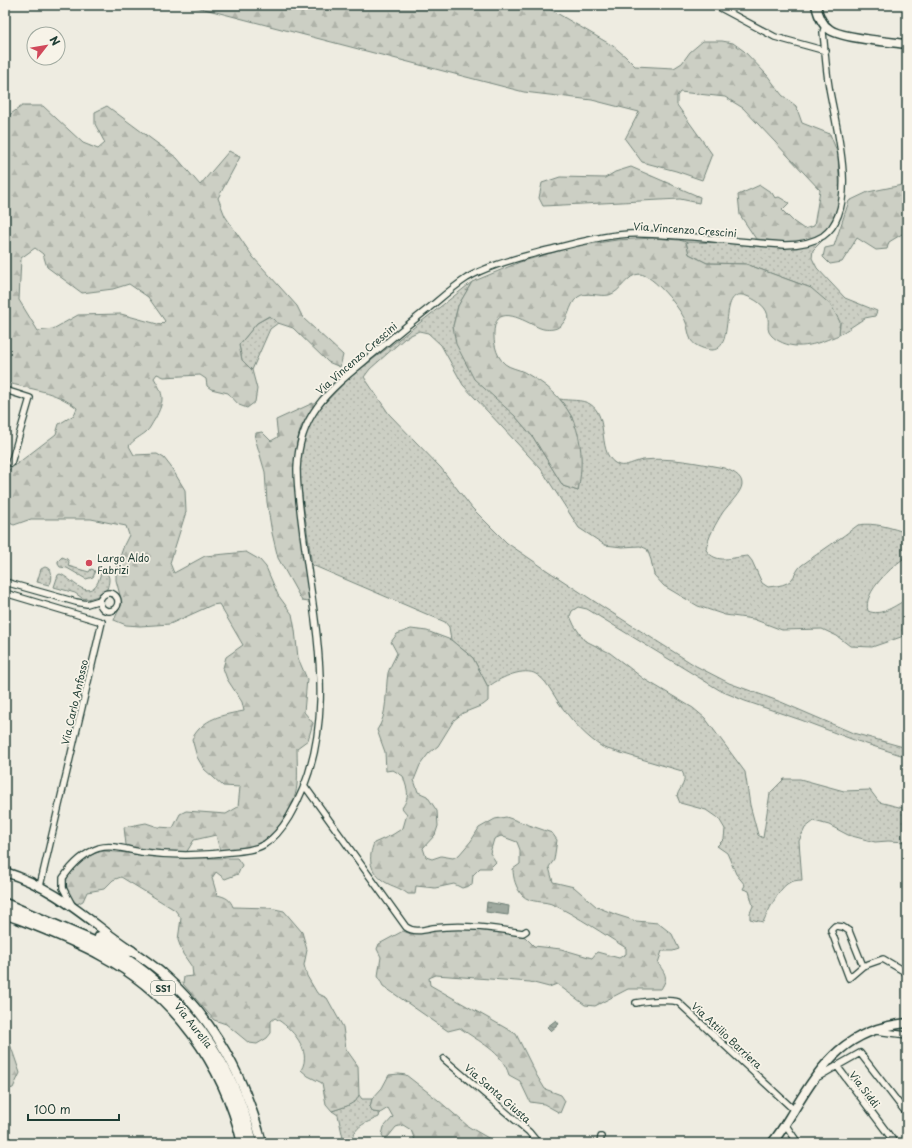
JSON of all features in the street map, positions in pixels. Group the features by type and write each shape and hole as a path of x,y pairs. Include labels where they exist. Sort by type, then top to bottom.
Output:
{"highway":[{"path":"5,898 131,951"},
{"name":"Via Aurelia","path":"5,911 102,955 138,978 165,1001 190,1031 216,1068 230,1100 243,1143"},
{"name":"Via Aurelia","path":"5,911 108,948 148,975 170,995 201,1029 222,1065 239,1102 252,1143"}],"street":[{"path":"715,5 775,37 826,51"},
{"path":"816,5 819,16 825,26 831,31 841,35 907,44"},
{"name":"Via Vincenzo Crescini","path":"72,906 63,888 62,879 75,862 98,848 109,847 158,854 193,856 257,848 277,834 292,813 310,766 319,729 320,717 318,648 299,506 297,468 301,437 308,419 316,406 342,380 447,293 475,274 504,263 579,242 630,234 658,234 785,245 806,243 824,235 832,227 838,214 844,191 842,156 828,85 826,51 823,32 825,26"},
{"path":"5,390 30,398 11,463"},
{"path":"5,582 88,604 100,600 104,594 114,594 118,598 119,603 112,611 107,611 102,607 100,600"},
{"path":"5,593 102,622 107,611"},
{"name":"Via Carlo Anfosso","path":"40,886 102,622"},
{"path":"304,785 406,928 415,931 443,927 477,927 522,933 526,931"},
{"path":"5,872 40,886 72,906 152,965 192,1003 213,1032 244,1087 253,1111 262,1143"},
{"path":"863,966 849,931 843,927 835,926 831,930 849,978 863,966 882,959 907,973"},
{"name":"Via Attilio Barriera","path":"636,1003 677,1001 794,1110"},
{"path":"772,1143 814,1079 840,1049 869,1031 891,1025 907,1023"},
{"path":"869,1031 907,1035"},
{"path":"837,1066 860,1053 907,1114"},
{"name":"Via Santa Giusta","path":"444,1059 529,1132 538,1143"},
{"name":"Via Siddi","path":"814,1079 837,1066 896,1143"},
{"path":"785,1124 798,1143"}],"green space":[{"path":"189,5 543,5 613,46 635,66 674,68 682,63 690,52 703,41 722,41 733,43 744,51 767,75 782,95 796,106 802,123 830,134 838,154 840,200 833,219 825,233 814,239 792,243 756,239 740,215 738,195 760,185 772,193 775,198 779,197 789,203 782,210 794,222 804,229 814,226 820,190 743,108 725,97 680,92 677,96 677,105 712,154 702,180 642,162 625,139 639,112 592,100 524,92"},
{"path":"22,106 43,106 83,143 98,149 105,143 95,124 95,112 107,106 177,158 200,185 229,151 240,157 218,198 225,216 253,257 297,306 303,318 343,355 340,367 328,362 293,328 278,323 269,316 257,323 239,345 242,360 252,370 257,389 255,402 247,408 239,405 228,393 211,389 207,386 206,379 200,375 164,377 157,374 154,378 160,389 162,402 149,429 129,446 134,455 157,454 164,458 185,490 186,512 170,563 174,573 205,556 246,552 260,560 266,567 278,595 292,614 298,658 307,679 304,712 313,723 308,740 297,748 297,785 292,804 282,822 275,830 259,844 251,848 220,851 216,835 194,840 186,853 138,849 126,845 124,827 146,823 158,827 173,828 180,814 186,811 226,814 238,807 240,787 223,786 204,769 197,757 192,739 196,732 207,722 221,716 244,711 242,702 227,679 223,668 226,657 243,645 219,604 212,605 170,624 140,626 126,625 114,620 122,603 116,580 116,569 129,535 126,526 91,519 31,519 14,525 5,521 5,473 56,434 59,424 74,415 77,408 60,397 5,382 5,118","holes":["35,248 43,254 47,267 82,293 113,289 129,284 148,297 165,321 161,325 121,314 78,315 53,329 38,331 19,300 21,258"]},
{"path":"631,167 700,197 699,203 680,199 543,206 539,198 542,183 560,177 605,178 615,172"},
{"path":"907,184 907,231 889,242 887,249 876,250 857,238 842,262 830,264 823,257 825,248 834,246 849,201 868,192"},
{"path":"654,238 686,242 689,254 707,263 746,264 811,288 831,305 840,322 839,335 809,345 794,346 786,344 776,339 770,333 768,329 768,314 762,305 749,297 739,295 733,299 729,307 724,339 720,347 712,350 697,346 691,340 685,320 672,300 652,280 640,274 631,277 609,295 581,295 572,304 564,322 555,329 542,329 516,317 503,316 498,319 494,330 495,346 502,361 505,364 524,372 539,381 552,391 563,403 571,416 576,429 580,444 581,459 581,475 578,491 563,486 533,437 515,416 474,379 456,344 453,326 458,306 472,282 520,262 571,247 617,240"},
{"path":"823,238 824,239 813,250 812,258 817,268 845,298 877,311 875,316 865,318 839,335 840,322 811,288 746,264 707,263 689,254 686,242 735,243 782,248 794,247"},
{"path":"472,282 458,306 453,326 515,416 533,437 563,486 578,491 572,417 560,399 587,402 596,410 600,418 607,454 619,465 625,465 643,460 663,459 694,462 724,468 738,476 742,481 741,487 737,495 723,512 710,535 706,550 710,555 720,559 748,556 752,561 762,583 768,587 782,585 790,581 802,565 858,525 877,525 907,533 907,556 880,580 874,588 867,604 868,611 878,612 888,610 907,599 907,632 901,637 872,647 850,646 837,636 822,629 782,630 753,619 725,615 698,606 664,586 654,575 647,549 640,546 622,547 605,545 579,528 541,469 463,385 441,345 428,333 419,331 405,338 370,369 364,377 389,414 441,468 472,508 507,543 606,609 696,666 729,683 781,702 853,733 907,748 907,757 854,740 745,701 721,691 587,609 578,607 572,611 570,616 584,640 610,653 644,679 693,708 705,718 745,772 750,805 758,835 763,838 770,793 784,779 800,779 844,791 870,790 879,802 907,809 907,842 875,842 848,835 829,825 814,821 805,828 799,841 802,880 790,882 780,891 763,922 750,919 750,913 753,906 749,891 743,889 745,885 736,874 727,853 717,846 724,839 725,829 719,819 706,810 680,803 677,796 684,782 684,775 682,771 604,748 586,735 575,724 546,683 534,673 516,673 497,681 488,687 473,658 451,640 449,627 445,622 312,565 300,482 300,462 309,424 318,410 349,378"},
{"path":"270,316 278,323 270,329 252,370 242,360 239,345 257,323"},
{"path":"313,403 313,407 301,427 297,442 294,466 310,598 309,602 302,601 278,558 267,502 265,472 255,438 256,433 262,432 271,441 278,437 276,420"},
{"name":"Largo Aldo Fabrizi","path":"62,557 67,559 69,562 68,566 89,572 91,569 94,570 95,573 93,577 86,579 67,568 60,567 58,561"},
{"path":"45,567 50,569 51,573 52,579 49,585 37,582 41,569"},
{"name":"Largo Aldo Fabrizi","path":"105,572 109,578 107,589 98,596 88,599 82,598 75,593 54,587 58,575 60,574 79,587 89,590 94,588 101,573"},
{"path":"411,629 427,631 451,640 473,658 488,687 488,701 483,705 463,713 454,720 438,746 429,753 420,765 414,780 418,792 427,796 437,811 438,826 435,835 423,848 426,857 432,859 441,856 453,858 459,855 471,841 479,828 495,819 506,817 552,833 557,840 554,860 549,867 553,882 574,887 597,907 617,915 636,921 658,923 672,934 679,949 673,951 662,951 658,963 664,973 665,981 661,989 628,989 595,1006 585,1005 557,984 549,987 530,982 436,975 429,978 430,985 516,1034 545,1089 561,1095 565,1101 560,1113 544,1104 530,1102 520,1081 509,1075 501,1060 489,1048 460,1028 448,1031 383,986 378,976 381,957 377,949 379,944 403,931 411,934 449,928 512,933 525,937 534,946 561,949 592,958 597,952 619,958 626,954 626,948 590,925 554,905 529,900 522,895 514,879 513,872 513,869 520,864 520,850 517,842 501,836 494,839 490,853 496,862 490,868 480,868 473,875 472,885 462,888 454,884 435,888 416,886 415,894 408,894 385,882 376,874 371,864 371,854 374,843 403,828 407,814 402,808 407,799 407,789 403,776 393,770 386,771 385,752 377,730 381,724 385,710 388,673 397,653 391,642 397,634"},
{"path":"104,851 191,858 237,858 242,865 238,874 225,879 216,872 212,878 217,895 227,899 233,907 270,908 284,911 302,932 307,950 304,965 307,976 317,993 327,998 343,1027 346,1049 358,1066 359,1095 356,1101 332,1111 326,1104 322,1083 308,1076 301,1070 304,1063 304,1055 298,1040 288,1027 275,1018 271,1021 271,1033 267,1038 257,1044 249,1043 226,1024 214,1020 183,984 184,977 193,976 192,967 183,954 178,940 181,918 175,910 121,877 113,880 104,889 87,892 83,901 77,904 70,894 67,885 67,878 70,871 82,860"},
{"path":"5,1039 10,1044 20,1073 13,1088 5,1090"},
{"path":"389,1075 406,1075 469,1127 497,1143 416,1143 411,1130 403,1125 396,1127 388,1137 384,1138 382,1135 384,1127 393,1117 388,1108 380,1113 373,1112 370,1107 372,1099 382,1088"},
{"path":"359,1095 362,1099 372,1099 370,1107 373,1112 380,1113 379,1117 361,1126 355,1132 350,1143 344,1143 338,1115 332,1111 351,1104"}],"water":[{"path":"487,902 509,906 508,915 486,912"},
{"path":"556,1020 559,1024 551,1031 547,1027"}],"place":[{"name":"Largo Aldo Fabrizi","path":"89,563"}]}
